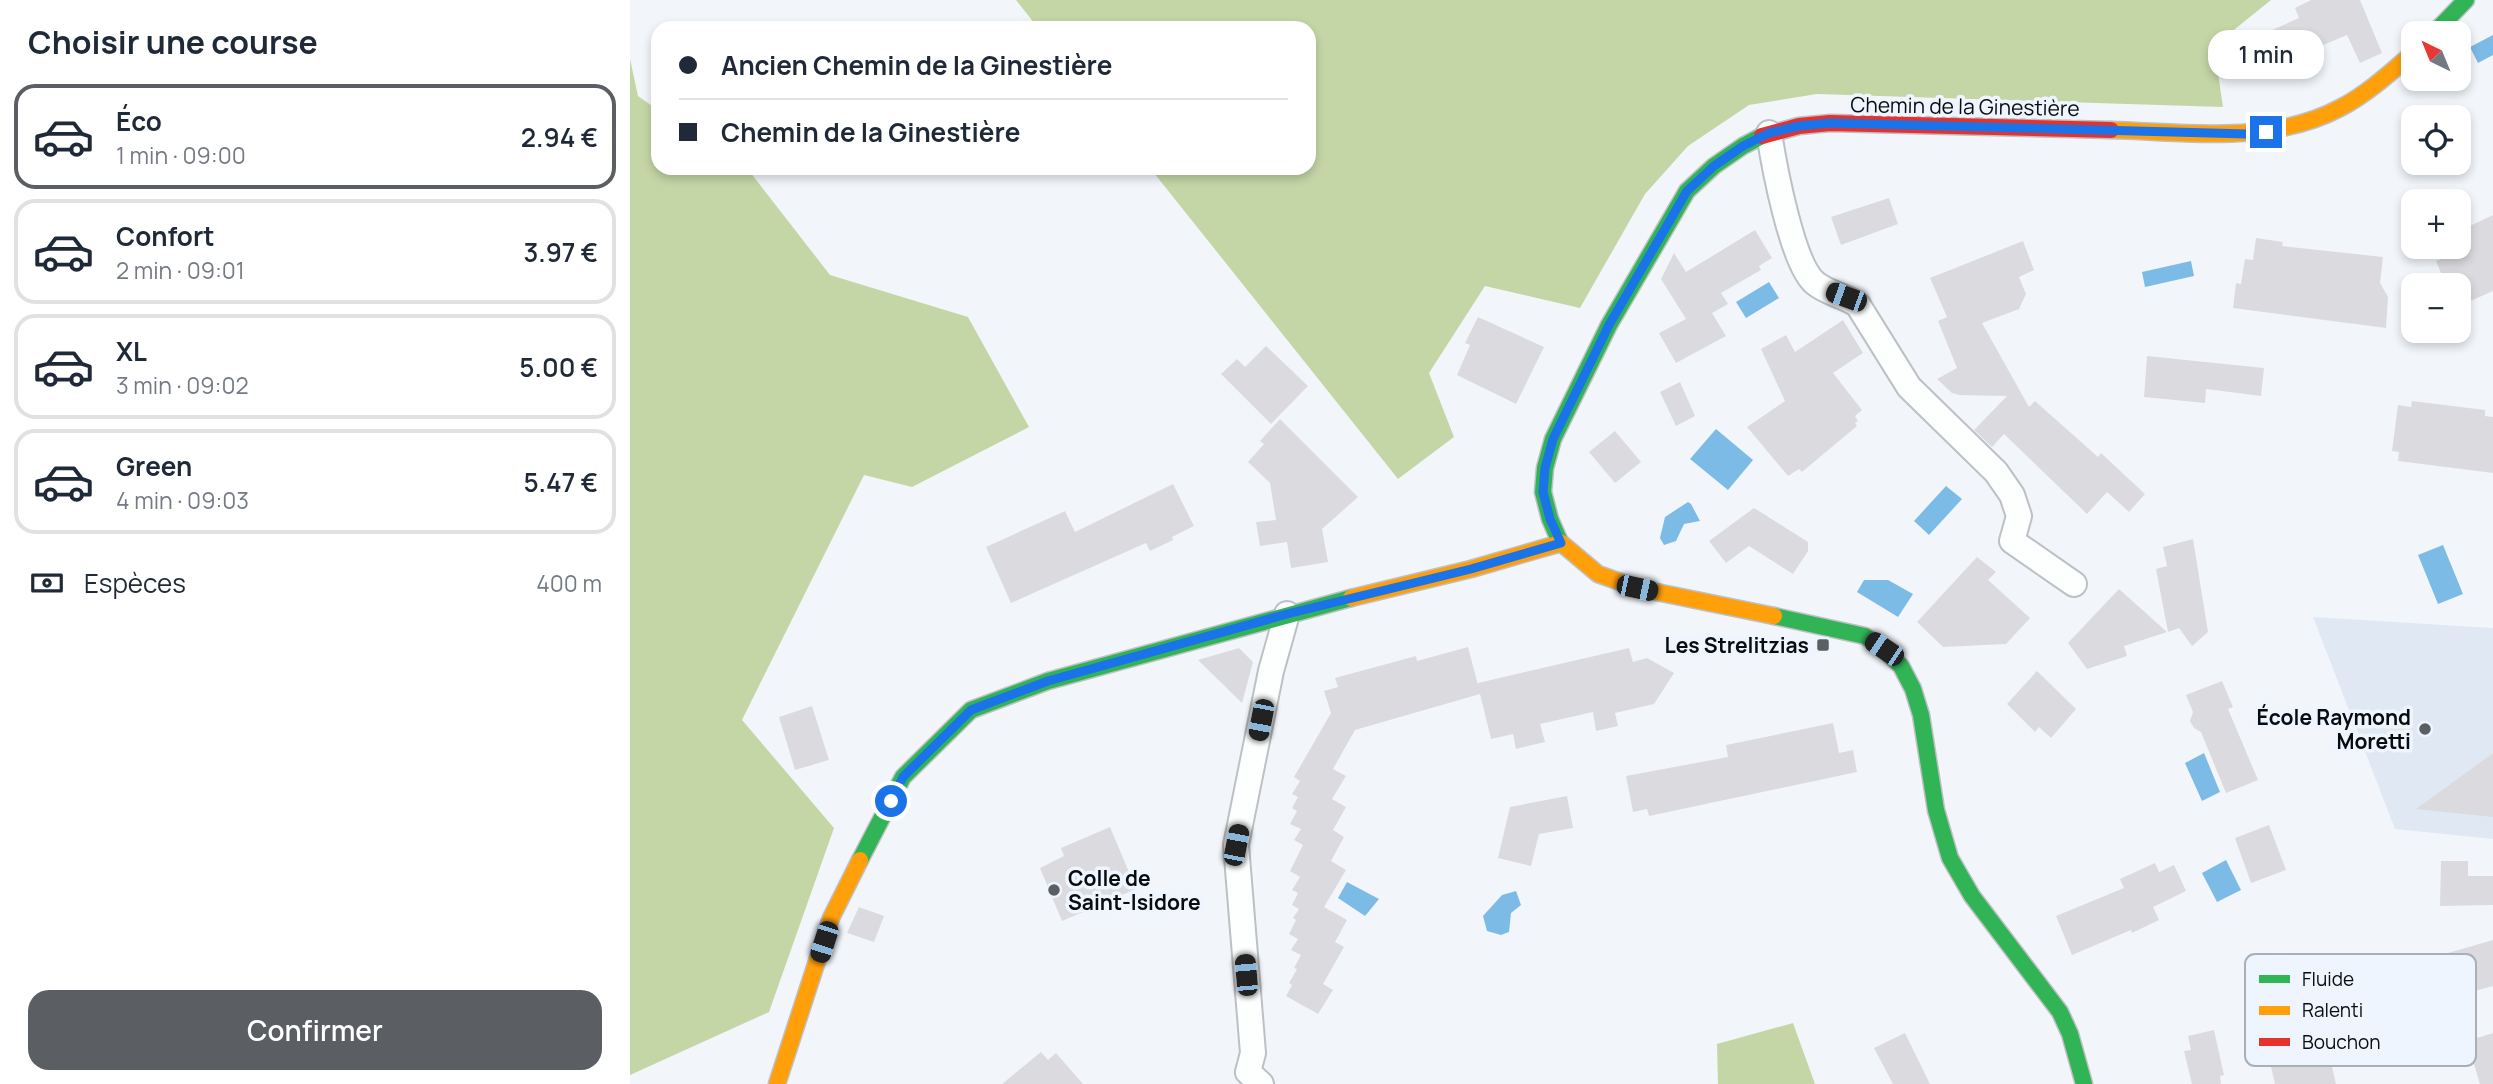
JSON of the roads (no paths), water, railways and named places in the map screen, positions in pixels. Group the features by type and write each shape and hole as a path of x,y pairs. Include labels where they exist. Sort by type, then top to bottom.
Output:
{"street":[{"path":"2446,21 2466,0"},
{"name":"Chemin de la Ginestière","path":"2084,1084 2070,1034 2060,1012 1972,896 1950,858 1936,810 1921,715 1913,689 1901,666 1884,649 1865,636 1637,588 1598,574 1561,543 1550,519 1543,492 1545,468 1553,439 1609,325 1687,191 1714,166 1743,146 1769,133 1830,123 2248,134 2284,130 2319,119 2354,102 2401,63"},
{"path":"1769,133 1774,165 1804,271 1816,284 1858,305 1909,387 1996,472 2012,495 2019,516 2012,541 2074,584"},
{"path":"777,1084 831,918 903,777 971,710 1048,681 1287,614 1471,569 1561,543"},
{"path":"1261,1084 1248,1072 1253,1053 1236,845 1271,670 1287,614"}],"water":[{"path":"2493,35 2493,55 2478,63 2471,46"},
{"path":"2191,261 2194,276 2145,287 2142,272"},
{"path":"1769,282 1779,298 1746,318 1736,302"},
{"path":"1716,429 1753,460 1728,490 1690,459"},
{"path":"1946,486 1962,499 1929,535 1914,521"},
{"path":"1688,502 1700,521 1684,524 1676,541 1664,545 1660,538 1665,517"},
{"path":"2443,545 2463,594 2438,604 2418,555"},
{"path":"1864,580 1888,580 1913,594 1898,617 1857,592"},
{"path":"2204,753 2220,792 2202,801 2185,763"},
{"path":"2226,860 2241,890 2217,902 2202,873"},
{"path":"1347,882 1379,899 1365,916 1338,898"},
{"path":"1516,891 1521,905 1511,913 1509,932 1501,935 1487,931 1483,916 1502,895"}],"place":[{"name":"Les Strelitzias","path":"1823,645"},
{"name":"École Raymond Moretti","path":"2425,729"},
{"name":"Colle de Saint-Isidore","path":"1054,890"}]}
